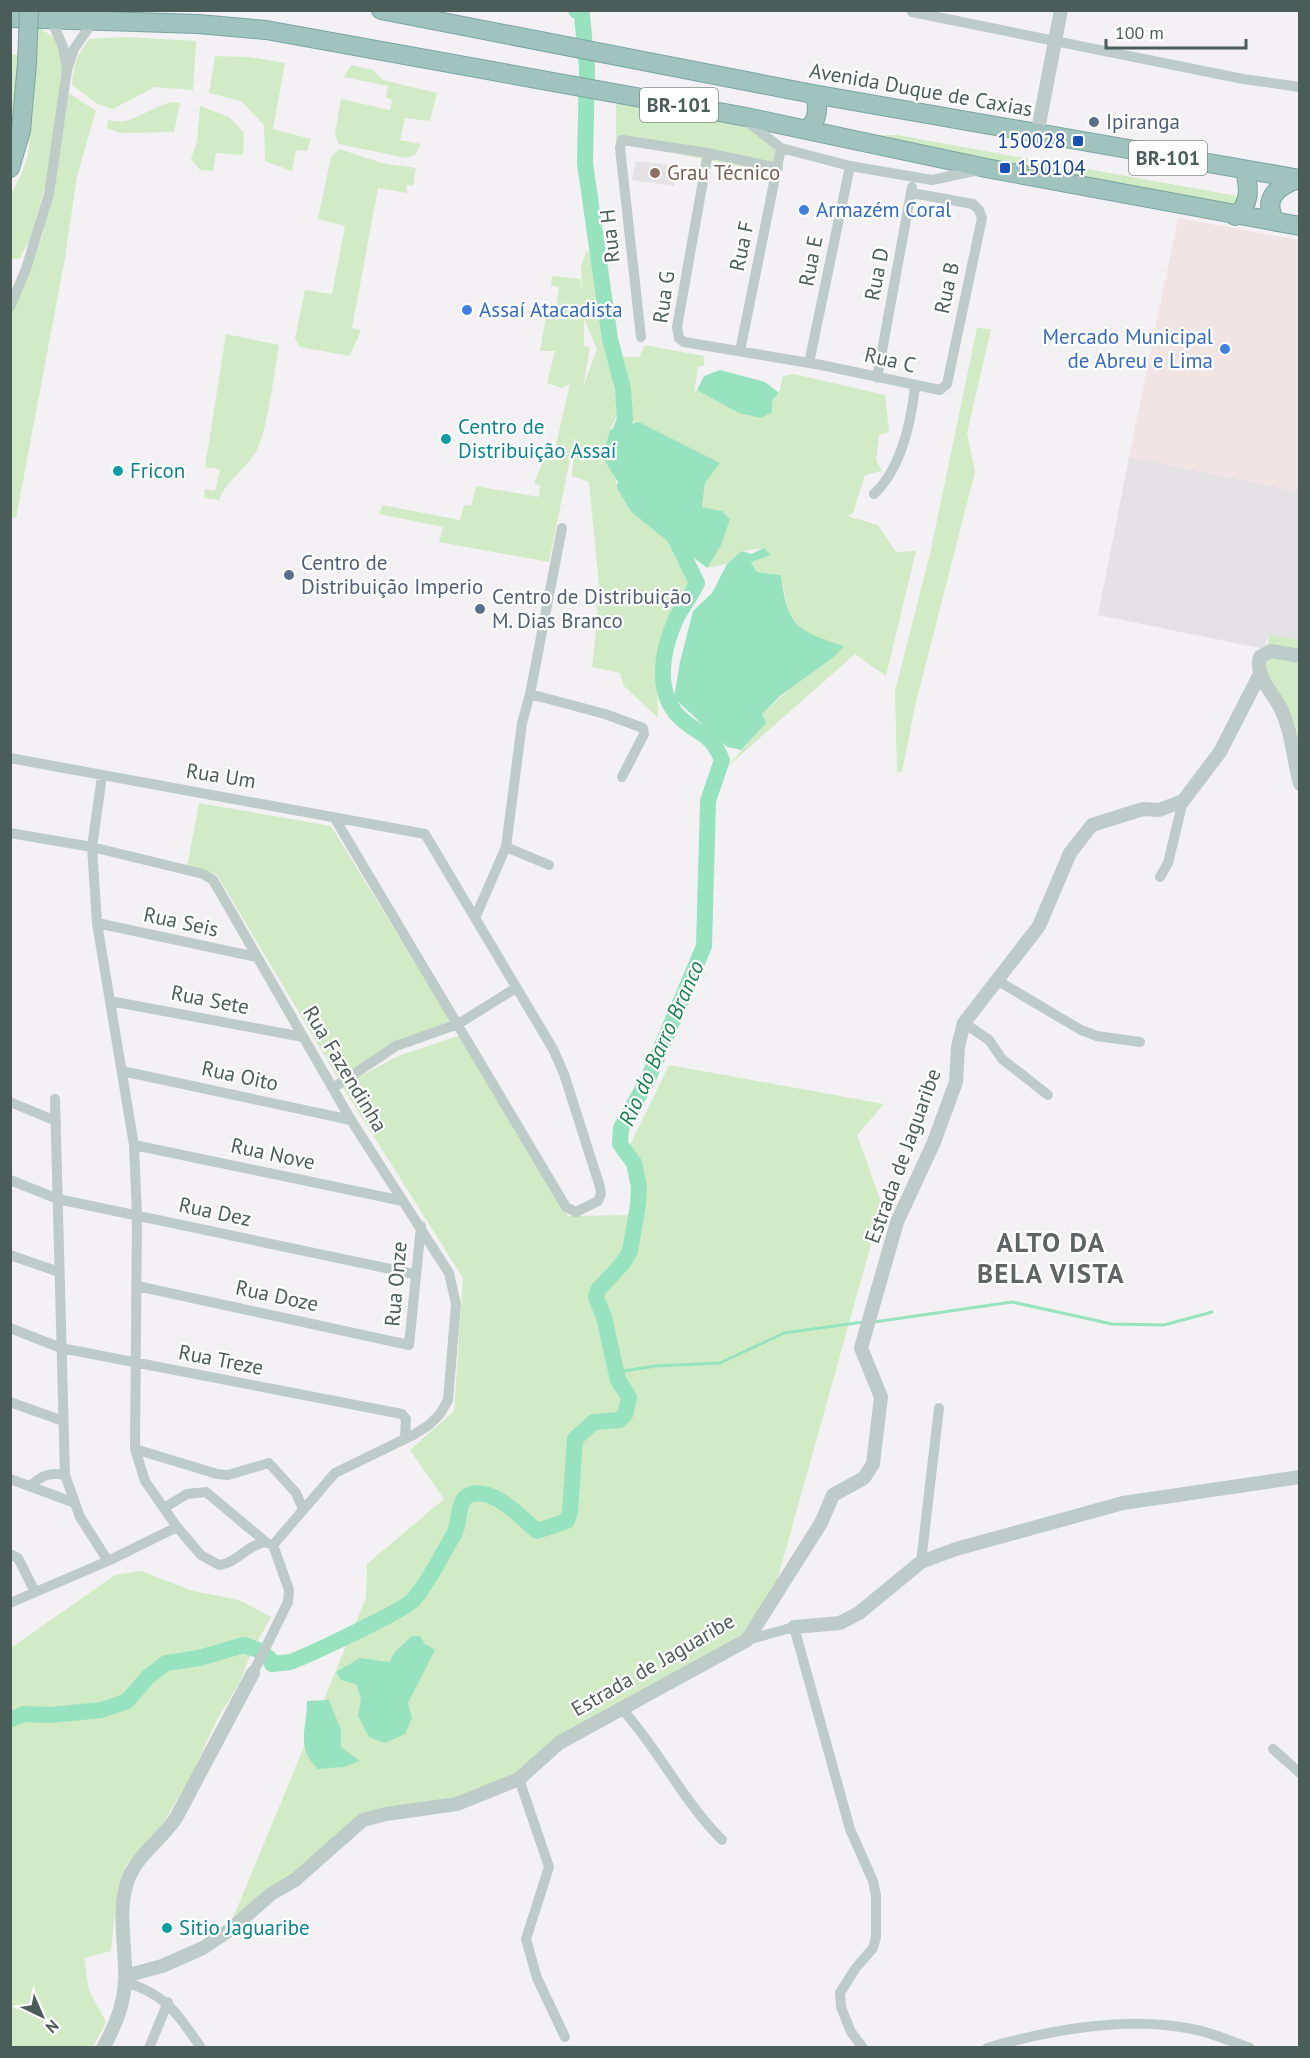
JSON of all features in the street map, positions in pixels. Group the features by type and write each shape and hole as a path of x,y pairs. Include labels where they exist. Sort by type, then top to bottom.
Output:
{"highway":[{"path":"10,168 21,131 29,10"},
{"path":"381,10 416,14"},
{"name":"Avenida Duque de Caxias","path":"416,14 813,94 1299,179"},
{"name":"BR-101","path":"10,18 198,24 266,30 741,116 986,168 1235,216 1299,226"},
{"path":"806,130 813,123 817,113 818,105 813,94"},
{"path":"1235,216 1244,209 1247,196 1249,186 1245,171"},
{"path":"1276,222 1270,209 1273,192 1281,185 1299,179"}],"street":[{"path":"1037,135 1061,10"},
{"path":"912,12 1244,79 1299,87"},
{"path":"10,307 26,269 49,194 68,70 74,49 94,20"},
{"path":"52,21 63,47 68,70"},
{"name":"BR-101","path":"741,116 781,148 850,166 932,180 986,168"},
{"name":"Rua H","path":"641,338 620,148 622,140 708,153"},
{"name":"Rua F","path":"740,351 781,148"},
{"name":"BR-101","path":"708,153 778,168"},
{"name":"Rua G","path":"708,153 676,332 684,342 821,365"},
{"name":"Rua E","path":"809,363 850,166"},
{"name":"Rua D","path":"877,378 914,178"},
{"name":"Rua B","path":"912,193 973,204 980,210 982,218 947,384"},
{"name":"Rua C","path":"821,365 915,387 940,390 947,384"},
{"path":"874,494 896,459 908,424 915,387"},
{"path":"334,817 566,1207 576,1212 590,1206 601,1194 564,1074 475,918 506,847 522,723 531,694 561,528"},
{"path":"1299,656 1271,651 1264,653 1258,663 1260,674 1287,722 1299,784"},
{"path":"1160,877 1168,863 1183,801 1220,752 1260,674"},
{"path":"531,694 605,714 643,728 644,734 622,777"},
{"name":"Rua Um","path":"10,758 425,834 475,918"},
{"path":"102,776 92,847 98,923 134,1145 137,1215 135,1449 145,1481 177,1527 201,1556 219,1565 232,1562 252,1546 269,1543 335,1473 405,1438"},
{"name":"Estrada de Jaguaribe","path":"125,1979 203,1948 231,1929 271,1894 295,1880 363,1820 386,1814 457,1804 519,1779 559,1743 747,1640 821,1522 833,1495 864,1478 873,1464 881,1397 861,1348 897,1222 934,1142 956,1083 958,1047 964,1023 975,1005 998,981 1039,926 1070,853 1092,825 1143,809 1159,810 1183,801"},
{"name":"Rua Fazendinha","path":"10,833 92,847 203,874 213,880 351,1120 449,1273 455,1289 456,1305 447,1400 440,1414 429,1425 405,1438"},
{"path":"506,847 549,865"},
{"name":"Rua Seis","path":"98,923 257,957"},
{"path":"998,981 1081,1030 1097,1036 1140,1042"},
{"path":"333,1088 396,1046 458,1024 516,988"},
{"name":"Rua Sete","path":"110,1001 303,1037"},
{"path":"964,1023 989,1040 1002,1059 1048,1095"},
{"name":"Rua Oito","path":"122,1071 351,1120"},
{"path":"55,1099 65,1475 90,1535 108,1561"},
{"path":"10,1102 56,1120"},
{"name":"Rua Nove","path":"134,1145 403,1201"},
{"name":"Rua Dez","path":"10,1180 58,1199 414,1274"},
{"name":"Rua Onze","path":"409,1345 420,1226"},
{"path":"10,1255 59,1272"},
{"name":"Rua Doze","path":"137,1286 409,1345"},
{"name":"Rua Treze","path":"10,1328 62,1348 402,1414 406,1419 405,1438"},
{"path":"10,1402 63,1421"},
{"path":"921,1562 939,1408"},
{"path":"135,1449 228,1475 268,1463 296,1493 303,1509"},
{"path":"30,1486 53,1473 65,1475"},
{"path":"747,1640 794,1627 840,1623 859,1613 921,1562 956,1549 1123,1503 1299,1477"},
{"path":"10,1479 75,1503"},
{"path":"103,2048 120,2009 125,1979 123,1905 129,1876 138,1861 176,1818 288,1602 289,1590 269,1543 206,1492 188,1494 164,1508"},
{"path":"10,1603 108,1561 177,1527"},
{"path":"10,1554 18,1558 35,1592"},
{"path":"794,1627 850,1829 873,1881 876,1895 876,1937 873,1948 855,1969 840,1993 841,2007 851,2032 863,2048"},
{"path":"622,1709 658,1753 685,1795 722,1840"},
{"path":"1274,1749 1299,1773"},
{"path":"519,1779 549,1867 526,1939 537,1978 565,2037"},
{"path":"125,1979 168,2002 201,2048"},
{"path":"149,2048 168,2002"},
{"path":"987,2048 1063,2030 1136,2024 1197,2030 1250,2048"}],"shaded area":[{"path":"36,26 55,38 65,69 45,186 30,240 19,259 11,259 11,194 28,155 34,102"},
{"path":"126,37 196,41 193,90 155,87 113,109 98,104 72,85 76,60 90,39"},
{"path":"11,54 21,56 11,147"},
{"path":"215,56 249,57 285,63 273,129 311,139 307,151 296,150 292,171 265,161 264,125 241,101 209,93"},
{"path":"351,65 373,70 383,80 437,93 430,121 405,118 400,140 421,144 415,155 406,158 339,144 335,134 341,99 390,110 392,100 386,97 388,86 344,77"},
{"path":"69,93 96,111 77,176 65,258 16,518 10,517 10,317 41,240 54,188"},
{"path":"616,99 741,123 780,149 776,173 616,142"},
{"path":"173,102 180,103 174,132 120,133 107,128 108,120 125,121"},
{"path":"200,106 229,117 244,133 243,155 216,153 213,171 200,170 191,159 197,141"},
{"path":"897,135 1029,159 1025,173 851,136"},
{"path":"339,149 382,163 416,168 413,186 406,185 407,193 378,188 352,328 361,330 350,356 300,347 295,339 305,290 332,294 345,226 318,219 331,157"},
{"path":"1037,160 1243,197 1234,210 1035,175"},
{"name":"Grau Técnico","path":"636,161 679,166 674,186 632,180"},
{"name":"Mercado Municipal de Abreu e Lima","path":"1178,218 1299,240 1299,492 1129,457"},
{"path":"587,250 595,259 618,414 610,430 616,482 676,544 694,577 665,627 657,664 658,718 624,686 620,673 592,667 598,611 592,597 599,585 589,482 572,476 575,435 549,562 439,542 443,527 379,514 382,505 460,520 464,505 471,506 476,486 539,497 540,485 534,484 547,452 554,453 570,384 562,388 547,383 555,351 540,351 546,316 555,316 559,287 551,286 552,276 580,279 582,288 581,266","holes":["584,319 597,349 583,388 590,347 584,346"]},
{"path":"977,328 991,329 967,433 975,472 915,706 902,772 897,772 895,691 930,554"},
{"path":"226,334 279,345 263,435 255,453 228,485 219,500 204,498 205,489 215,491 220,469 205,467"},
{"path":"645,345 704,356 704,366 698,367 694,393 697,390 710,396 772,400 779,393 783,376 794,374 885,395 889,432 879,435 876,460 882,471 865,475 853,513 847,516 878,525 896,552 916,551 886,676 855,654 728,766 765,723 762,714 805,675 807,635 788,613 781,575 757,572 751,561 764,548 742,551 727,564 707,568 730,519 722,511 702,507 705,483 639,422 622,426 625,419 620,357 639,357"},
{"path":"720,370 765,382 779,393 772,400 772,412 761,418 739,413 697,390 704,376"},
{"path":"639,422 720,463 705,483 702,507 722,511 730,519 721,545 707,568 649,518 624,489 603,457 610,430"},
{"path":"1129,457 1299,492 1299,640 1269,634 1264,649 1098,615"},
{"path":"764,548 771,555 751,562 757,572 781,575 787,606 797,624 815,636 844,646 835,656 780,696 762,714 766,723 741,750 727,747 674,698 680,662 693,611 712,593 727,564 742,551 751,554"},
{"path":"1269,634 1299,640 1299,774 1289,727 1259,671 1266,664"},
{"path":"199,803 331,826 451,1021 419,1034 338,1078 217,875 187,867"},
{"path":"464,1034 568,1216 635,1215 628,1149 669,1065 884,1104 857,1135 882,1205 777,1581 747,1632 579,1726 519,1774 477,1794 387,1808 230,1925 366,1598 367,1564 444,1499 410,1450 454,1411 463,1278 342,1086 398,1056"},
{"path":"141,1571 193,1591 239,1600 271,1617 251,1653 239,1684 216,1721 192,1774 163,1824 126,1865 117,1892 111,1951 84,1958 89,1991 106,2022 93,2047 11,2048 11,1648 115,1575"},
{"path":"412,1636 420,1636 425,1644 435,1650 408,1703 412,1718 405,1734 385,1743 369,1737 358,1716 361,1698 356,1684 341,1680 336,1672 360,1658 390,1662 394,1653"},
{"path":"329,1700 341,1730 341,1747 360,1761 344,1767 318,1769 311,1761 304,1745 307,1701"}],"waterway":[{"name":"Rio do Barro Branco","path":"576,10 582,15 587,68 585,163 610,339 623,389 625,419 614,448"},
{"name":"Rio do Barro Branco","path":"10,1720 24,1714 51,1715 101,1710 127,1701 148,1677 166,1663 199,1658 244,1645 258,1650 269,1658 272,1664 290,1662 354,1633 406,1606 419,1593 454,1534 460,1508 467,1496 476,1493 495,1498 537,1531 567,1521 570,1512 575,1439 594,1422 619,1420 625,1415 629,1397 618,1380 604,1317 596,1297 598,1290 623,1263 630,1251 638,1205 639,1187 634,1163 620,1144 621,1128 648,1079 704,946 708,801 722,760 714,745 675,712 664,687 664,660 671,632 697,583 674,536 637,506 625,486"},
{"path":"874,1322 1012,1302 1112,1324 1164,1325 1212,1312"},
{"path":"617,1372 656,1366 720,1363 784,1333 863,1322"}],"place":[{"name":"Ipiranga","path":"1094,122"},
{"name":"150028","path":"1078,141"},
{"name":"150104","path":"1005,168"},
{"name":"Grau Técnico","path":"655,173"},
{"name":"Armazém Coral","path":"804,210"},
{"name":"Assaí Atacadista","path":"467,310"},
{"name":"Mercado Municipal de Abreu e Lima","path":"1225,349"},
{"name":"Centro de Distribuição Assaí","path":"446,439"},
{"name":"Fricon","path":"118,471"},
{"name":"Centro de Distribuição Imperio","path":"289,575"},
{"name":"Centro de Distribuição M. Dias Branco","path":"480,609"},
{"name":"Sitio Jaguaribe","path":"167,1928"}],"district":[{"name":"ALTO DA BELA VISTA","path":"1051,1258"}]}
